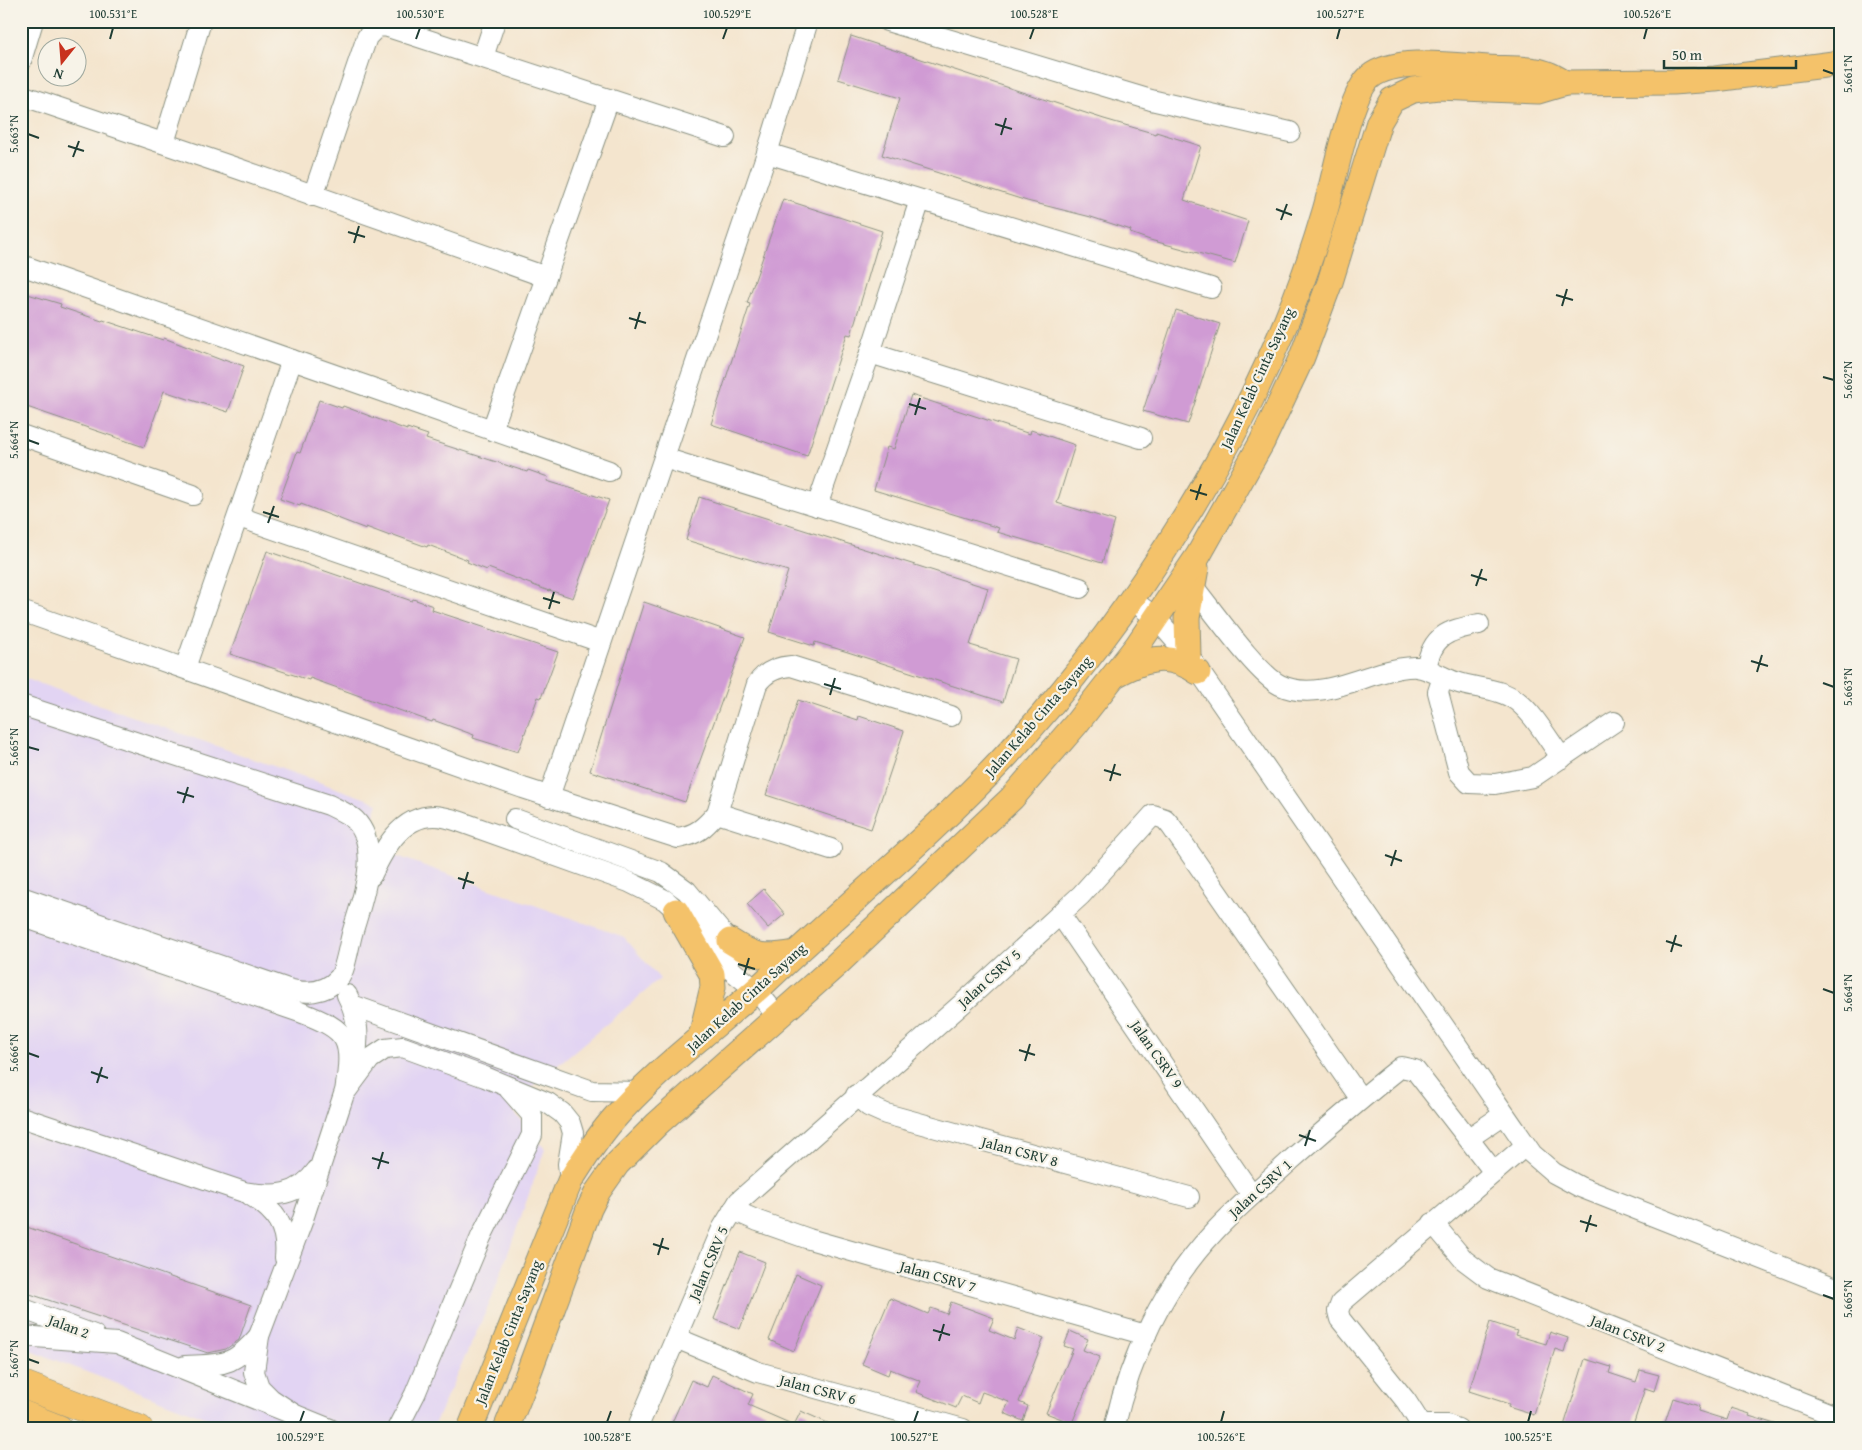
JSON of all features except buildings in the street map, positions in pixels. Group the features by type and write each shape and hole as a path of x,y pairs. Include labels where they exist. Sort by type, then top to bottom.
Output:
{"highway":[{"path":"21,1384 139,1429"},
{"path":"21,1414 59,1429"}],"main road":[{"name":"Jalan Kelab Cinta Sayang","path":"506,1429 551,1315 583,1223 598,1191 617,1164 657,1124 778,1017 1012,798 1114,676 1198,556 1262,442 1302,356 1333,274 1379,122 1392,100 1413,90 1438,87 1538,91 1565,83 1706,80 1753,76 1841,63"},
{"name":"Jalan Kelab Cinta Sayang","path":"470,1429 570,1181 586,1155 611,1122 641,1092 756,990 964,798 1004,757 1082,666 1132,600 1197,498 1230,438 1272,351 1305,272 1321,225 1354,105 1362,85 1376,72 1386,68 1417,65 1539,71 1565,83"},
{"path":"1114,676 1140,662 1161,659 1193,664 1186,630 1198,556"},
{"path":"676,911 712,974 712,987 701,1038"},
{"path":"730,941 748,953 760,956 795,953"}],"street":[{"path":"21,61 34,21"},
{"path":"164,143 201,21"},
{"path":"483,57 495,21"},
{"path":"551,833 554,799 601,642 767,153 808,21"},
{"path":"887,21 1142,98 1290,132"},
{"path":"313,196 364,45 371,32 378,27 396,28 725,137"},
{"path":"21,96 164,143 546,277"},
{"path":"492,430 609,98"},
{"path":"767,153 1211,288"},
{"path":"817,506 920,200"},
{"path":"21,265 609,471"},
{"path":"870,353 1141,438"},
{"path":"185,668 292,360"},
{"path":"21,434 193,495"},
{"path":"664,458 1080,588"},
{"path":"239,517 601,642"},
{"path":"1192,585 1270,678 1285,687 1301,691 1345,685 1408,667 1434,673 1503,694 1516,700 1525,708 1562,758"},
{"path":"1132,600 1156,618 1193,664 1407,971 1503,1115 1525,1146 1546,1167 1580,1187 1841,1290"},
{"path":"21,611 554,799 678,838 692,836 717,813 757,684 767,673 791,666 951,716"},
{"path":"1479,624 1443,635 1433,647 1434,673 1438,692 1459,772 1464,780 1476,785 1527,779 1562,758 1614,722"},
{"path":"21,705 276,786 329,805 355,820 361,830 370,861 366,885 340,977 316,992 295,991 21,897"},
{"path":"509,839 523,788"},
{"path":"717,813 831,849"},
{"path":"366,885 390,841 406,826 428,816 461,822 636,885 665,900 706,940 731,970 756,990 778,1017"},
{"name":"Jalan CSRV 5","path":"637,1429 722,1229 733,1210 750,1190 963,1003 1060,914 1096,879 1148,818 1159,816 1165,819 1360,1098"},
{"path":"515,819 661,872 687,891 730,941 744,962 756,990"},
{"name":"Jalan CSRV 9","path":"1060,914 1252,1195"},
{"path":"21,916 330,1024 340,1032 348,1046 348,1069 344,1094"},
{"path":"330,1429 298,1417 271,1400 259,1386 254,1372 259,1336 321,1164 358,1045 358,1030 352,1004 340,977"},
{"path":"352,1004 592,1091 641,1092"},
{"path":"344,1094 370,1059 385,1049 394,1047 412,1050 505,1084 548,1103 562,1112 570,1123 573,1133 568,1164 570,1181"},
{"name":"Jalan CSRV 1","path":"1114,1429 1134,1359 1158,1310 1196,1254 1212,1234 1252,1195 1360,1098 1401,1067 1409,1067 1415,1070 1494,1172"},
{"path":"397,1429 416,1394 481,1237 532,1135 532,1114 505,1084"},
{"name":"Jalan CSRV 8","path":"856,1095 868,1106 886,1114 1189,1197"},
{"path":"1469,1138 1503,1115"},
{"path":"21,1117 244,1192 267,1196 288,1193 304,1185 321,1164"},
{"path":"1458,1429 1447,1425 1424,1427 1406,1401 1340,1319 1338,1311 1341,1303 1525,1146"},
{"path":"244,1192 269,1208 282,1224 286,1246 283,1272"},
{"name":"Jalan CSRV 7","path":"733,1210 758,1222 809,1239 1146,1335"},
{"name":"Jalan CSRV 2","path":"1433,1224 1464,1260 1488,1278 1841,1418"},
{"name":"Jalan 2","path":"21,1308 178,1366 298,1417"},
{"path":"21,1336 117,1343"},
{"path":"178,1366 221,1365 230,1362 239,1357 259,1336"},
{"name":"Jalan CSRV 6","path":"676,1338 758,1372 962,1429"}],"shaded area":[{"path":"21,677 378,803 363,844 624,937 660,979 509,1106 545,1149 492,1298 432,1429 236,1429 21,1347"}]}
